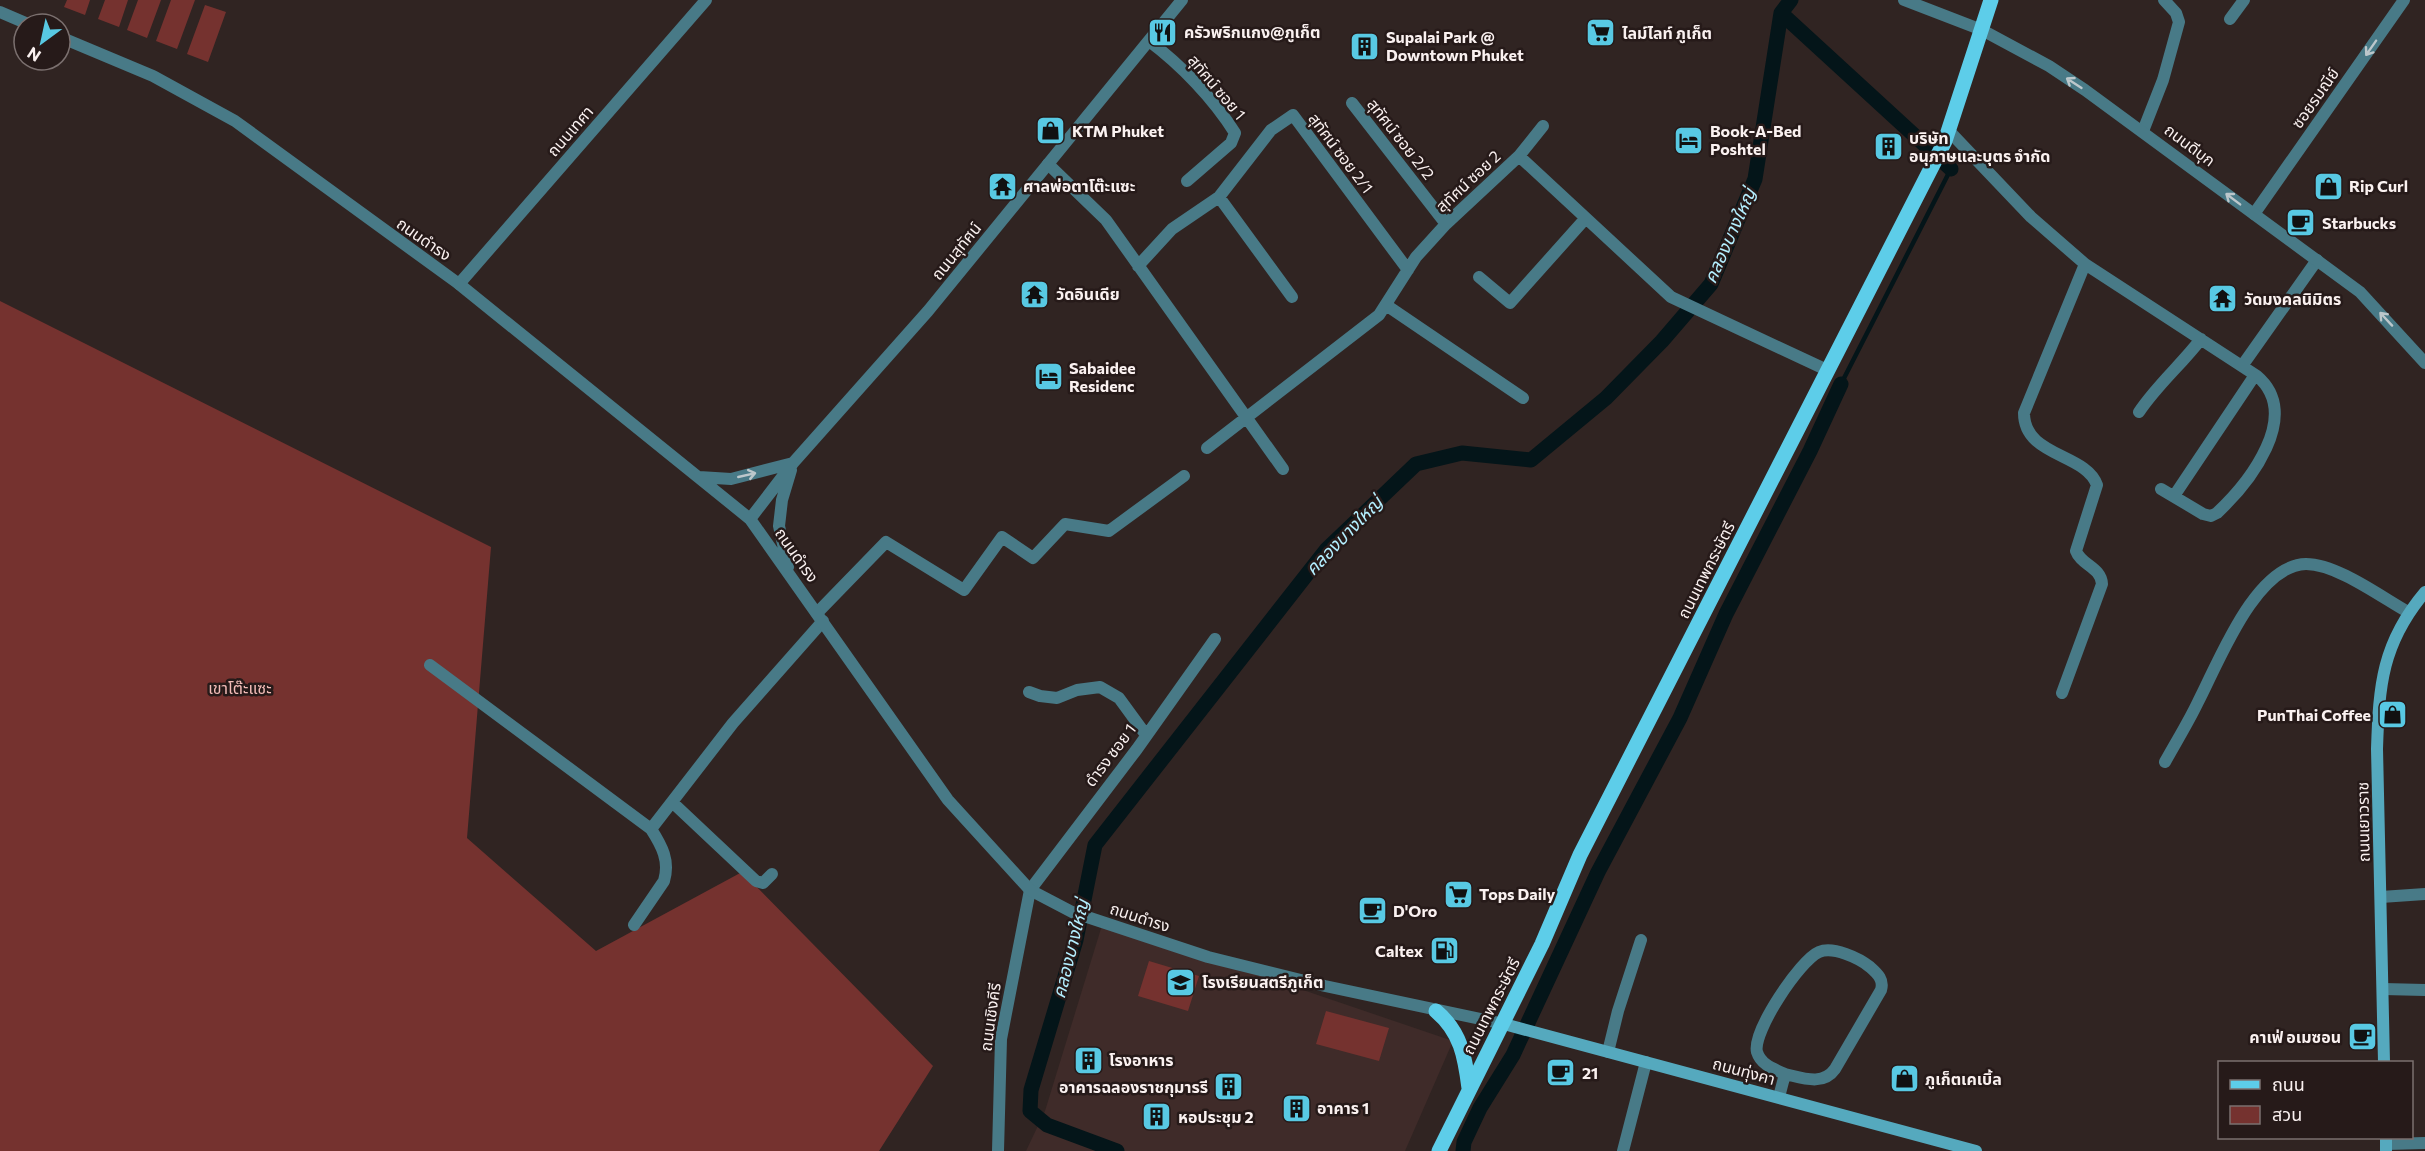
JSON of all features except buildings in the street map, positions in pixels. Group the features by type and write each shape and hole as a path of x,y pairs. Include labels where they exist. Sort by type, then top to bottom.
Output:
{"main road":[{"name":"ถนนเทพกระษัตรี","path":"1439,1151 1469,1088 1509,1025 1580,855 1948,137 1992,0"},
{"name":"ถนนเยาวราช","path":"2384,1061 2377,749 2379,703 2386,660 2408,612 2425,592"},
{"path":"1436,1011 1448,1020 1456,1033 1465,1059 1469,1088"},
{"name":"ถนนทุ่งคา","path":"1509,1025 1976,1151"}],"street":[{"name":"ถนนเทศา","path":"459,284 706,0"},
{"name":"ถนนดีบุก","path":"1904,0 1983,30 2049,66 2144,131 2360,292 2425,363"},
{"path":"2144,131 2163,80 2180,22 2176,13 2164,0"},
{"path":"2230,19 2244,0"},
{"name":"ซอยรมณีย์","path":"2254,214 2404,0"},
{"name":"ถนนสุทัศน์","path":"750,519 793,463 928,311 1179,2"},
{"name":"สุทัศน์ ซอย 1","path":"1149,41 1180,67 1235,133 1231,143 1187,181"},
{"name":"ถนนดำรง","path":"72,42 153,76 235,121 459,284 750,519 948,800 1030,890 1072,912 1208,957 1436,1011 1509,1025"},
{"name":"สุทัศน์ ซอย 2/2","path":"1352,103 1446,224"},
{"name":"สุทัศน์ ซอย 2/1","path":"1138,266 1172,229 1219,197 1270,130 1293,116 1408,270"},
{"path":"1519,156 1543,126"},
{"path":"1948,137 2031,217 2085,264 2242,366 2263,381 2270,392 2275,429 2250,474 2227,503 2211,516 2202,514 2161,489"},
{"name":"สุทัศน์ ซอย 2","path":"1207,448 1379,315 1416,257 1446,224 1519,156 1671,297 1827,370"},
{"path":"1048,164 1106,220 1283,469"},
{"path":"1219,197 1292,297"},
{"path":"1479,277 1510,303 1585,219"},
{"path":"2242,366 2317,260"},
{"path":"2062,693 2102,584 2098,572 2076,554 2097,485 2089,473 2032,438 2024,423 2024,413 2085,264"},
{"path":"1386,304 1523,398"},
{"path":"2139,412 2154,390 2185,360 2201,339"},
{"path":"2174,496 2255,375"},
{"path":"699,477 731,479 793,463"},
{"path":"789,573 779,526 782,500 793,463"},
{"path":"651,829 733,723 820,617 886,542 964,590 1002,537 1033,558 1065,524 1109,531 1184,476"},
{"path":"2165,762 2198,703 2236,623 2271,580 2288,567 2306,564 2327,568 2408,612"},
{"name":"ดำรง ซอย 1","path":"1030,890 1215,639"},
{"path":"430,665 651,829 662,849 667,864 666,873 664,881 634,925"},
{"path":"1029,692 1057,698 1077,690 1100,687 1119,698 1146,735"},
{"path":"672,802 756,881 763,883 772,874"},
{"name":"ถนนเชิงคีรี","path":"998,1151 1001,1039 1030,890"},
{"path":"2381,897 2425,894"},
{"path":"1608,1052 1618,1011 1641,940"},
{"path":"1832,951 1857,959 1870,967 1880,977 1883,984 1881,990 1830,1076 1818,1080 1785,1074 1764,1063 1757,1051 1757,1045 1769,1016 1798,970 1820,952 1832,951"},
{"path":"2383,989 2425,990"},
{"path":"1623,1151 1646,1062"},
{"path":"1779,1097 1785,1074"},
{"path":"2386,1144 2425,1143"}],"shaded area":[{"name":"โรงเรียนสตรีภูเก็ต","path":"1103,922 1453,1041 1405,1151 1026,1151 1045,1111"}],"green space":[{"path":"67,0 90,0 85,15 64,7"},
{"path":"105,0 128,0 119,27 98,19"},
{"path":"138,0 161,0 147,38 127,30"},
{"path":"171,0 195,0 177,49 156,41"},
{"path":"205,5 226,12 208,62 187,54"},
{"name":"เขาโต๊ะแซะ","path":"0,301 491,547 467,838 596,951 742,872 933,1066 879,1151 0,1151"},
{"path":"1149,961 1199,976 1188,1011 1138,996"},
{"path":"1326,1011 1389,1028 1379,1061 1316,1044"}],"waterway":[{"name":"คลองบางใหญ่","path":"1117,1151 1047,1125 1030,1111 1031,1090 1076,940 1095,845 1326,550 1416,464 1462,453 1531,460 1606,398 1662,341 1711,284 1755,179 1781,13 1791,0"},
{"path":"1781,13 1951,169"},
{"path":"1841,384 1958,155"},
{"path":"1463,1151 1464,1142 1480,1108 1513,1055 1598,872 1680,718 1726,614 1810,451 1841,384"}],"place":[{"name":"ครัวพริกแกง@ภูเก็ต","path":"1163,32"},
{"name":"ไลม์ไลท์ ภูเก็ต","path":"1601,33"},
{"name":"Supalai Park @ Downtown Phuket","path":"1365,46"},
{"name":"KTM Phuket","path":"1051,131"},
{"name":"Book-A-Bed Poshtel","path":"1689,140"},
{"name":"บริษัท อนุภาษและบุตร จำกัด","path":"1888,147"},
{"name":"ศาลพ่อตาโต๊ะแซะ","path":"1002,186"},
{"name":"Rip Curl","path":"2328,186"},
{"name":"Starbucks","path":"2301,223"},
{"name":"วัดอินเดีย","path":"1035,294"},
{"name":"วัดมงคลนิมิตร","path":"2223,299"},
{"name":"Sabaidee Residenc","path":"1048,377"},
{"name":"PunThai Coffee","path":"2392,715"},
{"name":"Tops Daily","path":"1458,894"},
{"name":"D'Oro","path":"1372,911"},
{"name":"Caltex","path":"1444,951"},
{"name":"โรงเรียนสตรีภูเก็ต","path":"1181,982"},
{"name":"คาเฟ่ อเมซอน","path":"2362,1037"},
{"name":"โรงอาหาร","path":"1088,1060"},
{"name":"21","path":"1561,1073"},
{"name":"ภูเก็ตเคเบิ้ล","path":"1904,1079"},
{"name":"อาคารฉลองราชกุมารรี","path":"1229,1087"},
{"name":"อาคาร 1","path":"1296,1108"},
{"name":"หอประชุม 2","path":"1157,1117"}]}
